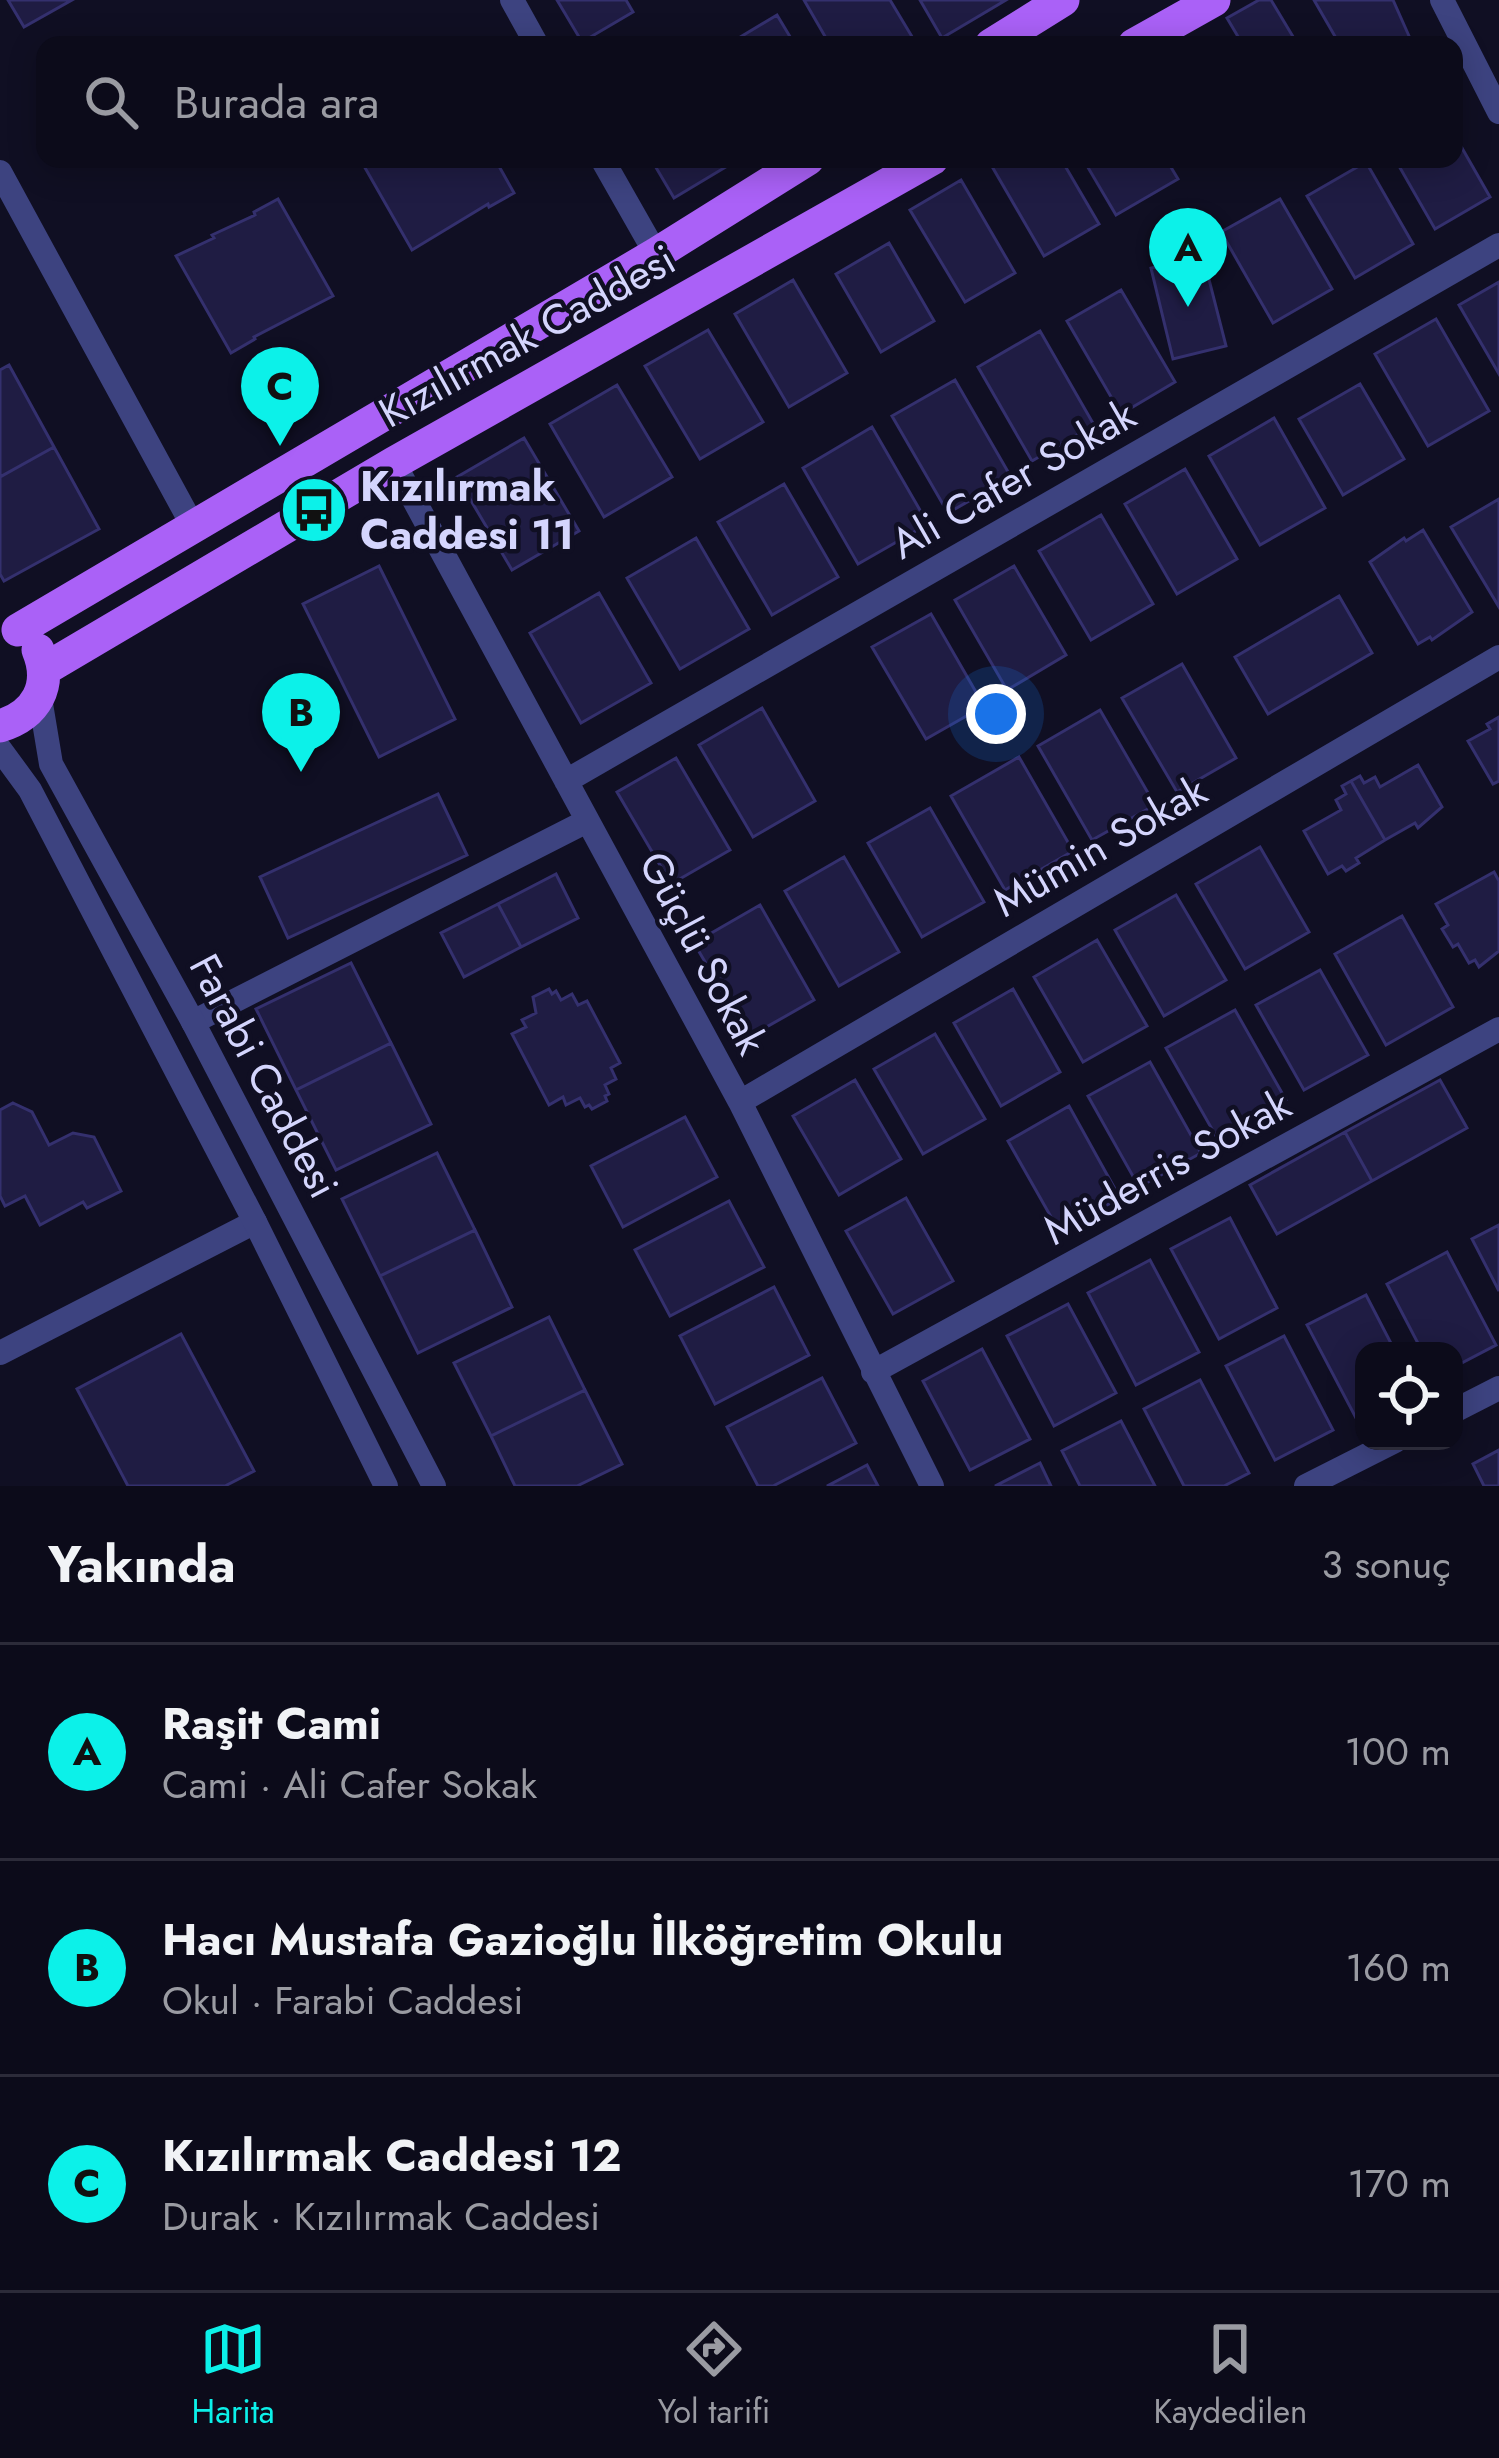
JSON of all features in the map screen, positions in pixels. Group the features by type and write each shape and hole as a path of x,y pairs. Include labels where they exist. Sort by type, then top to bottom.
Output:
{"main road":[{"path":"1006,36 1064,0"},
{"path":"1150,36 1214,0"},
{"name":"Kızılırmak Caddesi","path":"9,627 194,528 794,168"},
{"name":"Kızılırmak Caddesi","path":"0,726 16,721 42,683 394,463 916,168"},
{"path":"9,627 40,653 42,683"}],"street":[{"path":"512,0 532,36"},
{"path":"1442,0 1460,36"},
{"path":"1463,41 1499,112"},
{"path":"607,168 656,254"},
{"path":"0,172 194,528"},
{"name":"Ali Cafer Sokak","path":"566,781 1499,245"},
{"name":"Güçlü Sokak","path":"394,463 740,1102 932,1486"},
{"name":"Mümin Sokak","path":"740,1102 1499,657"},
{"name":"Farabi Caddesi","path":"42,683 51,764 193,1022 434,1486"},
{"name":"Farabi Caddesi","path":"0,748 30,790 386,1486"},
{"path":"193,1022 587,821"},
{"name":"Müderris Sokak","path":"873,1372 1499,1029"},
{"path":"0,1353 255,1222"},
{"path":"1463,1406 1499,1388"},
{"path":"1306,1486 1377,1450"}],"building":[{"path":"8,0 72,0 24,27"},
{"path":"557,0 626,0 633,12 592,36 578,36"},
{"path":"804,0 890,0 912,36 825,36"},
{"path":"920,0 1006,0 945,36 941,36"},
{"path":"1259,0 1271,0 1293,36 1238,36 1227,18"},
{"path":"1314,0 1393,0 1409,36 1335,36"},
{"path":"777,15 790,36 742,36"},
{"path":"1463,150 1490,197 1435,229 1400,168 1463,168"},
{"path":"365,168 500,168 514,193 412,250"},
{"path":"656,168 724,168 674,198"},
{"path":"993,168 1066,168 1099,224 1044,256"},
{"path":"1088,168 1171,168 1178,179 1116,215"},
{"path":"1356,168 1369,168 1413,244 1355,278 1307,196"},
{"path":"961,180 1015,273 965,302 910,210"},
{"path":"278,199 333,296 231,353 176,256"},
{"path":"1280,199 1332,289 1273,323 1221,232"},
{"path":"889,243 934,321 881,352 836,274"},
{"path":"1203,256 1226,346 1173,359 1151,268"},
{"path":"793,280 847,373 789,407 735,314"},
{"path":"1499,282 1499,374 1459,305"},
{"path":"1121,290 1175,382 1121,414 1067,321"},
{"path":"1436,319 1489,411 1428,446 1375,354"},
{"path":"708,330 763,422 700,459 645,366"},
{"path":"1040,331 1094,425 1032,461 978,367"},
{"path":"9,365 54,447 0,477 0,370"},
{"path":"955,380 1011,477 948,513 892,416"},
{"path":"1360,384 1404,459 1343,495 1299,419"},
{"path":"617,385 672,477 604,517 550,424"},
{"path":"1274,418 1325,508 1260,545 1209,456"},
{"path":"872,427 928,524 858,564 803,468"},
{"path":"524,438 579,531 512,570 457,477"},
{"path":"54,447 99,529 4,581 0,574 0,477"},
{"path":"1185,469 1237,559 1177,594 1125,504"},
{"path":"784,484 838,577 772,615 718,522"},
{"path":"1499,499 1499,607 1451,527"},
{"path":"1101,515 1153,604 1091,640 1039,551"},
{"path":"1423,530 1472,612 1432,640 1418,644 1370,562"},
{"path":"696,538 749,629 680,669 627,578"},
{"path":"379,566 455,719 379,757 303,604"},
{"path":"1014,566 1066,655 1007,690 955,600"},
{"path":"599,593 651,683 581,723 530,633"},
{"path":"1339,596 1372,653 1268,714 1235,657"},
{"path":"931,614 984,706 926,739 872,647"},
{"path":"1182,664 1236,758 1177,792 1122,698"},
{"path":"762,708 815,801 753,837 699,745"},
{"path":"1100,710 1155,805 1092,840 1038,746"},
{"path":"1499,717 1499,781 1493,784 1468,741 1490,729 1487,724"},
{"path":"1019,757 1073,851 1005,890 951,796"},
{"path":"676,758 730,850 671,884 617,792"},
{"path":"1418,765 1442,807 1418,828 1415,823 1385,840 1351,781 1360,776 1364,783 1375,777 1380,787"},
{"path":"1351,781 1385,840 1356,858 1359,863 1346,871 1342,866 1328,874 1304,831 1341,810 1336,800 1346,794 1342,786"},
{"path":"438,794 467,855 288,938 260,877"},
{"path":"930,808 984,902 922,937 868,843"},
{"path":"1260,847 1309,932 1245,969 1196,884"},
{"path":"844,857 899,952 839,986 785,891"},
{"path":"1494,872 1499,881 1499,951 1479,967 1475,960 1469,963 1458,944 1453,947 1442,929 1448,925 1436,904"},
{"path":"556,874 578,918 521,947 498,904"},
{"path":"1176,895 1226,980 1164,1016 1115,930"},
{"path":"498,904 521,947 464,977 441,933"},
{"path":"760,905 814,1000 749,1037 694,943"},
{"path":"1402,916 1453,1007 1386,1045 1335,954"},
{"path":"1097,940 1147,1026 1083,1062 1034,977"},
{"path":"351,963 391,1043 296,1090 256,1009"},
{"path":"1320,970 1368,1055 1304,1090 1256,1005"},
{"path":"549,989 561,1000 572,994 578,1005 587,1001 620,1063 611,1068 616,1079 605,1085 607,1101 592,1109 580,1098 566,1105 563,1097 549,1105 512,1034 526,1027 522,1020 536,1013 533,997"},
{"path":"1013,989 1060,1072 1001,1106 954,1023"},
{"path":"1235,1010 1286,1100 1217,1138 1166,1048"},
{"path":"935,1034 985,1119 923,1154 874,1069"},
{"path":"391,1043 431,1124 336,1170 296,1090"},
{"path":"1150,1062 1201,1153 1139,1187 1088,1096"},
{"path":"855,1080 901,1159 839,1195 793,1116"},
{"path":"1440,1080 1467,1128 1372,1181 1345,1132"},
{"path":"13,1103 32,1112 49,1145 73,1133 94,1137 121,1191 87,1208 83,1202 40,1225 25,1196 5,1206 0,1196 0,1110"},
{"path":"1069,1106 1120,1198 1059,1231 1008,1141"},
{"path":"685,1117 717,1177 623,1227 591,1166"},
{"path":"1345,1132 1372,1181 1277,1234 1250,1185"},
{"path":"437,1153 475,1230 380,1276 342,1199"},
{"path":"906,1198 953,1281 893,1314 846,1231"},
{"path":"729,1201 764,1267 670,1316 635,1250"},
{"path":"1230,1218 1277,1308 1219,1339 1171,1249"},
{"path":"1499,1225 1499,1291 1472,1239"},
{"path":"475,1230 512,1307 418,1353 380,1276"},
{"path":"1447,1252 1496,1345 1463,1362 1463,1342 1417,1342 1387,1284"},
{"path":"1150,1260 1199,1352 1136,1385 1088,1293"},
{"path":"774,1287 809,1355 715,1404 680,1336"},
{"path":"1366,1295 1390,1342 1355,1342 1355,1416 1307,1325"},
{"path":"1068,1304 1116,1393 1054,1426 1007,1336"},
{"path":"549,1317 585,1390 491,1436 454,1363"},
{"path":"181,1334 254,1471 225,1486 128,1486 77,1389"},
{"path":"1284,1336 1333,1430 1275,1460 1226,1366"},
{"path":"982,1349 1030,1439 970,1470 923,1381"},
{"path":"822,1378 856,1443 773,1486 758,1486 727,1427"},
{"path":"1200,1380 1249,1473 1224,1486 1184,1486 1144,1409"},
{"path":"585,1390 622,1464 577,1486 515,1486 491,1436"},
{"path":"1121,1421 1155,1486 1080,1486 1062,1451"},
{"path":"1499,1450 1499,1486 1484,1486 1473,1464"},
{"path":"1040,1463 1051,1486 995,1486"},
{"path":"867,1465 878,1486 827,1486"}],"place":[{"name":"Raşit Cami","path":"1188,307"},
{"name":"Kızılırmak Caddesi 12","path":"280,446"},
{"name":"Kızılırmak Caddesi 11","path":"314,510"},
{"name":"Hacı Mustafa Gazioğlu İlköğretim Okulu","path":"301,772"}]}
